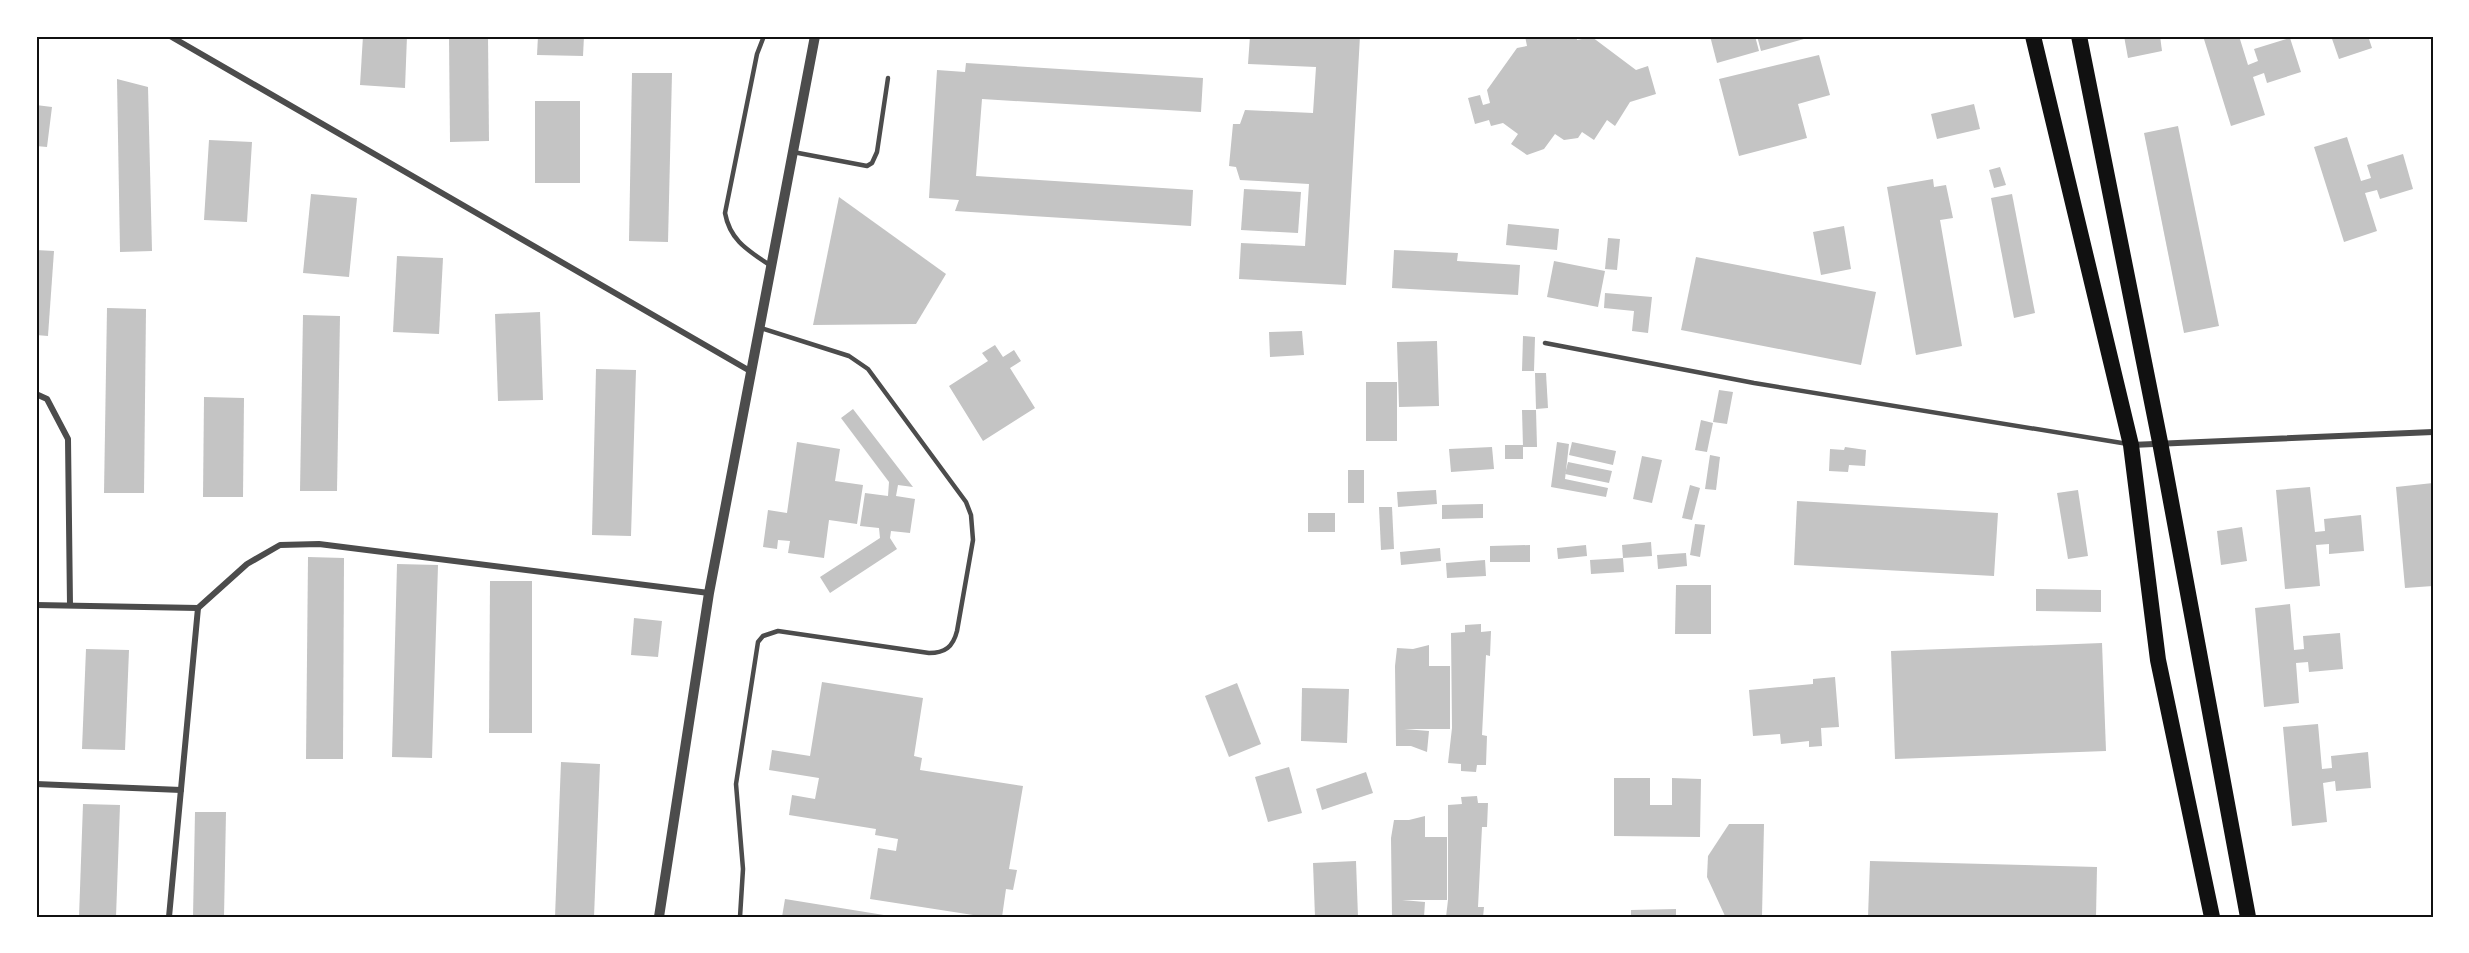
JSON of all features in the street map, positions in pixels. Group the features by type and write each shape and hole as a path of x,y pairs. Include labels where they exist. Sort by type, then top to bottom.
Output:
{"highway":[{"path":"2033,36 2131,445 2158,660 2212,917"},
{"path":"2079,36 2160,442 2248,917"}],"street":[{"path":"171,36 750,371"},
{"path":"659,917 709,593 815,36"},
{"path":"36,394 46,399 68,439 70,606"},
{"path":"2131,445 2433,432"},
{"path":"169,917 198,608 247,564 280,545 319,544 709,593"},
{"path":"36,605 198,608"},
{"path":"36,784 181,790"}],"lane":[{"path":"764,36 757,54 725,213 730,231 736,241 771,266"},
{"path":"793,152 867,166 872,163 877,152 888,78"},
{"path":"740,917 743,869 736,784 758,642 763,636 778,632 929,653 947,650 956,639 973,540 971,515 959,490 868,369 849,356 759,327"},
{"path":"1545,343 1754,383 2131,445"}],"building":[{"path":"363,36 407,36 405,88 360,85"},
{"path":"449,36 488,36 489,141 450,142"},
{"path":"538,36 584,36 583,56 537,55"},
{"path":"1250,36 1360,36 1346,285 1239,279 1241,243 1305,246 1309,184 1240,180 1236,167 1229,166 1233,124 1240,124 1245,110 1313,113 1316,67 1248,64"},
{"path":"1525,36 1577,36 1577,40 1592,37 1636,70 1648,66 1656,94 1630,102 1615,126 1607,120 1594,140 1582,132 1578,138 1564,140 1555,134 1544,149 1527,155 1511,144 1518,134 1503,123 1491,126 1489,120 1475,124 1468,98 1480,95 1483,105 1490,103 1487,90 1517,48 1527,46"},
{"path":"1710,36 1755,36 1759,51 1717,63"},
{"path":"1757,36 1811,36 1811,37 1761,51"},
{"path":"2124,36 2160,36 2162,51 2128,58"},
{"path":"2203,36 2239,36 2248,65 2258,61 2254,49 2290,38 2301,72 2267,83 2264,73 2253,77 2265,115 2231,126"},
{"path":"2331,36 2368,36 2372,48 2339,59"},
{"path":"1819,55 1830,95 1798,104 1807,138 1739,156 1719,79"},
{"path":"966,63 1203,78 1201,112 982,99 976,176 1193,190 1191,226 955,211 959,200 929,198 937,70 965,72"},
{"path":"632,73 672,73 668,242 629,241"},
{"path":"117,79 148,87 152,251 120,252"},
{"path":"535,101 580,101 580,183 535,183"},
{"path":"1974,104 1980,129 1937,139 1931,114"},
{"path":"36,105 52,107 47,147 36,146"},
{"path":"2178,126 2219,326 2184,333 2144,133"},
{"path":"2347,137 2361,181 2371,178 2367,165 2403,154 2413,189 2380,199 2377,190 2365,193 2377,231 2344,242 2314,147"},
{"path":"209,140 252,142 247,222 204,220"},
{"path":"2000,167 2006,185 1994,188 1989,170"},
{"path":"1933,179 1934,187 1946,185 1953,218 1940,220 1962,346 1916,355 1887,187"},
{"path":"1244,189 1301,192 1298,233 1241,230"},
{"path":"311,194 357,198 349,277 303,273"},
{"path":"2012,194 2035,313 2014,318 1991,198"},
{"path":"839,197 946,274 916,324 813,325"},
{"path":"1508,224 1559,229 1557,250 1506,245"},
{"path":"1844,226 1851,269 1821,275 1813,232"},
{"path":"1608,238 1620,239 1617,270 1605,269"},
{"path":"36,250 54,251 48,336 36,335"},
{"path":"1394,250 1458,253 1457,261 1520,265 1518,295 1392,288"},
{"path":"397,256 443,258 439,334 393,332"},
{"path":"1696,257 1876,292 1861,365 1681,330"},
{"path":"1554,261 1605,271 1598,307 1547,297"},
{"path":"1605,293 1652,297 1648,333 1632,331 1634,311 1604,308"},
{"path":"107,308 146,309 144,493 104,493"},
{"path":"540,312 543,400 498,401 495,314"},
{"path":"303,315 340,316 337,491 300,491"},
{"path":"1302,331 1304,355 1270,357 1269,332"},
{"path":"1523,336 1535,337 1534,371 1522,371"},
{"path":"1437,341 1439,406 1399,407 1397,342"},
{"path":"995,345 1003,357 1014,350 1021,361 1010,368 1035,408 983,441 949,386 988,361 982,353"},
{"path":"596,369 636,370 631,536 592,535"},
{"path":"1535,373 1546,373 1548,408 1536,409"},
{"path":"1366,382 1397,382 1397,441 1366,441"},
{"path":"1719,390 1733,392 1727,424 1713,422"},
{"path":"204,397 244,398 243,497 203,497"},
{"path":"853,409 913,487 898,485 896,496 915,499 910,533 891,531 890,538 897,549 830,593 820,577 880,538 879,528 860,526 865,493 888,496 889,482 841,418"},
{"path":"1522,410 1536,410 1537,447 1523,447"},
{"path":"1701,420 1713,423 1707,452 1695,450"},
{"path":"797,442 840,449 835,481 863,485 857,524 829,520 824,558 788,553 790,541 778,540 777,549 763,547 768,510 787,513"},
{"path":"1557,442 1569,444 1565,479 1608,488 1606,497 1551,487"},
{"path":"1572,442 1616,451 1613,465 1569,455"},
{"path":"1505,445 1523,445 1523,459 1505,459"},
{"path":"1492,447 1494,469 1451,472 1449,449"},
{"path":"1845,447 1866,450 1865,466 1849,465 1848,472 1829,471 1830,449 1844,450"},
{"path":"1710,455 1720,457 1716,490 1705,489"},
{"path":"1642,456 1662,460 1652,503 1633,499"},
{"path":"1568,462 1612,471 1609,483 1565,474"},
{"path":"1348,470 1364,470 1364,503 1348,503"},
{"path":"2433,483 2433,586 2405,588 2396,487"},
{"path":"1690,485 1700,488 1692,520 1682,518"},
{"path":"2310,487 2315,532 2325,531 2324,519 2361,515 2364,551 2329,554 2329,544 2316,545 2320,586 2285,589 2276,490"},
{"path":"1436,490 1437,504 1398,507 1397,492"},
{"path":"2078,490 2088,556 2068,559 2057,493"},
{"path":"36,492 39,492 39,526 36,526"},
{"path":"1797,501 1998,513 1994,576 1794,565"},
{"path":"1483,504 1483,518 1442,519 1442,505"},
{"path":"1379,507 1392,507 1394,549 1381,550"},
{"path":"1308,513 1335,513 1335,532 1308,532"},
{"path":"1695,524 1705,525 1700,557 1690,555"},
{"path":"2242,527 2247,561 2221,565 2217,531"},
{"path":"1651,542 1652,556 1623,558 1622,545"},
{"path":"1530,545 1530,562 1490,562 1490,546"},
{"path":"1586,545 1587,556 1558,559 1557,548"},
{"path":"1440,548 1441,561 1401,565 1400,552"},
{"path":"1686,553 1687,566 1658,569 1657,555"},
{"path":"308,557 344,558 343,759 306,759"},
{"path":"1623,558 1624,572 1591,574 1590,560"},
{"path":"1485,560 1486,576 1447,578 1446,563"},
{"path":"397,564 438,565 432,758 392,757"},
{"path":"490,581 532,581 532,733 489,733"},
{"path":"1676,585 1711,585 1711,634 1675,634"},
{"path":"2036,589 2101,590 2101,612 2036,611"},
{"path":"2290,604 2294,650 2304,649 2303,636 2340,633 2343,669 2309,672 2308,662 2296,663 2299,703 2264,707 2255,608"},
{"path":"634,618 662,621 658,657 631,655"},
{"path":"1481,624 1481,632 1491,631 1490,656 1486,655 1482,735 1487,736 1486,765 1477,765 1476,772 1461,771 1461,764 1448,763 1452,728 1451,633 1465,632 1465,625"},
{"path":"2102,643 2106,751 1895,759 1891,651"},
{"path":"1429,645 1429,666 1450,666 1450,729 1404,729 1429,731 1427,752 1411,746 1396,746 1395,666 1397,648 1413,649"},
{"path":"86,649 129,650 125,750 82,749"},
{"path":"1835,677 1839,727 1821,728 1822,746 1809,747 1809,741 1781,744 1780,734 1753,736 1749,690 1813,684 1813,679"},
{"path":"822,682 923,698 914,756 922,758 920,770 1023,786 1009,869 1017,870 1013,890 1006,889 1002,917 986,917 870,899 878,848 896,851 898,839 875,835 876,829 789,815 792,795 815,799 819,778 769,770 772,750 810,756"},
{"path":"1237,683 1261,744 1229,757 1205,696"},
{"path":"1302,688 1349,689 1347,743 1301,741"},
{"path":"2318,724 2322,769 2332,768 2331,756 2368,752 2371,788 2336,791 2335,781 2323,783 2327,822 2292,826 2283,727"},
{"path":"561,762 600,764 594,917 555,917"},
{"path":"1289,767 1302,813 1268,822 1255,777"},
{"path":"1366,772 1373,793 1322,810 1316,789"},
{"path":"1614,778 1650,778 1650,805 1672,805 1672,778 1701,779 1700,837 1614,836"},
{"path":"1477,796 1478,803 1488,803 1487,827 1482,827 1478,907 1484,907 1483,917 1446,917 1448,805 1462,804 1461,797"},
{"path":"83,804 120,805 116,917 79,917"},
{"path":"195,812 226,812 224,917 193,917"},
{"path":"1425,816 1425,837 1447,837 1447,900 1402,900 1425,902 1424,917 1392,917 1391,838 1394,820 1409,820"},
{"path":"1729,824 1764,824 1762,916 1725,916 1707,877 1708,856"},
{"path":"1356,861 1358,917 1315,917 1313,863"},
{"path":"1870,861 2097,867 2096,917 1868,917"},
{"path":"785,899 890,916 890,917 782,917"},
{"path":"1676,909 1676,917 1631,917 1631,910"}]}
